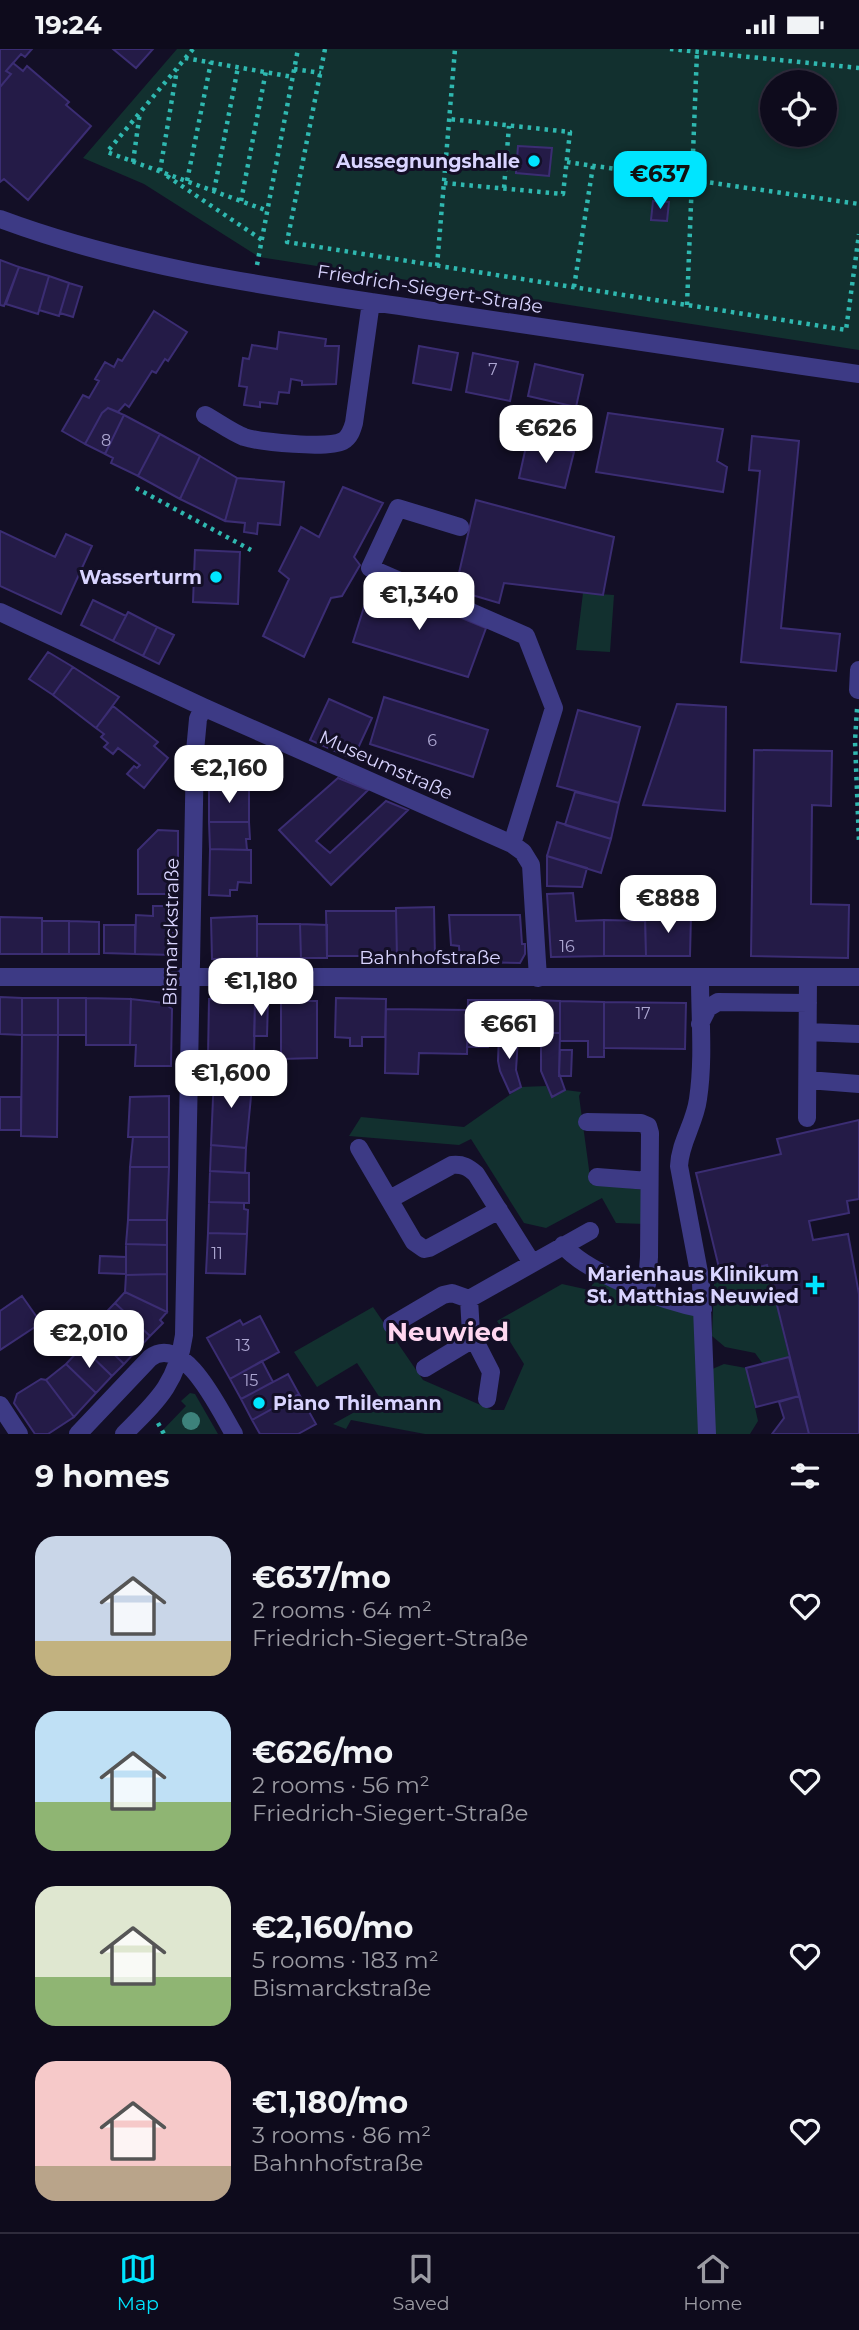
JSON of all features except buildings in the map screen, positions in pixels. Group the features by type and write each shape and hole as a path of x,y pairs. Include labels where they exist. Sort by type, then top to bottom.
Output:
{"street":[{"name":"Friedrich-Siegert-Straße","path":"0,219 131,261 371,302 859,374"},
{"path":"205,415 243,436 255,439 330,445 342,442 350,435 354,423 371,302"},
{"path":"460,527 398,508 370,568 526,636 554,708 512,844 523,852 531,865 538,978"},
{"name":"Museumstraße","path":"0,612 203,707 512,844"},
{"path":"858,690 859,670"},
{"name":"Bismarckstraße","path":"124,1434 169,1385 180,1358 186,1321 195,751 198,719 203,707"},
{"name":"Bahnhofstraße","path":"0,977 859,977"},
{"path":"725,978 725,1002"},
{"path":"807,1118 813,1032 808,1003 808,978"},
{"path":"700,979 699,1098 693,1122 679,1155 679,1166 698,1263 703,1308 707,1434"},
{"path":"700,1024 712,1004 808,1003"},
{"path":"813,1032 859,1034"},
{"path":"808,1080 859,1084"},
{"path":"587,1122 641,1123 648,1126 649,1266 644,1292"},
{"path":"359,1148 414,1242 424,1249 499,1210"},
{"path":"390,1199 452,1165 461,1164 476,1174 532,1263"},
{"path":"597,1177 649,1181"},
{"path":"392,1325 443,1295 452,1293 469,1299 590,1231"},
{"path":"563,1245 577,1259 644,1292 682,1305 703,1308"},
{"path":"469,1299 473,1339 491,1372 491,1387 487,1399"},
{"path":"425,1368 473,1339"},
{"path":"78,1434 155,1354 167,1352 180,1358 201,1378 234,1434"},
{"path":"0,1405 19,1434"}],"path":[{"path":"193,49 107,152 268,211"},
{"path":"252,282 298,49"},
{"path":"325,49 287,242 846,330 859,235"},
{"path":"437,266 455,49"},
{"path":"670,49 859,68"},
{"path":"687,305 696,52"},
{"path":"185,58 293,76"},
{"path":"187,181 211,62"},
{"path":"160,171 178,67"},
{"path":"214,191 238,67"},
{"path":"294,69 321,73"},
{"path":"241,201 265,71"},
{"path":"133,162 140,111"},
{"path":"444,183 563,194 570,132 449,119"},
{"path":"504,188 509,126"},
{"path":"567,162 859,204"},
{"path":"573,287 593,166"},
{"path":"160,171 262,240"},
{"path":"136,488 251,550"},
{"path":"858,690 855,741 859,842"}],"green space":[{"path":"177,49 859,49 859,350 259,257 144,184 83,158"},
{"path":"583,593 614,595 610,652 576,650"},
{"path":"546,1086 552,1097 565,1090 581,1092 579,1096 591,1184 645,1190 645,1224 616,1223 602,1198 546,1228 524,1223 471,1139 459,1145 349,1136 361,1117 464,1127 521,1087"},
{"path":"767,1265 789,1357 763,1364 755,1353 725,1347 712,1336 714,1283 721,1276"},
{"path":"596,1279 698,1315 701,1434 425,1434 351,1420 346,1429 333,1424 380,1398 357,1363 317,1387 294,1352 373,1307 423,1380 492,1410 504,1410 524,1364 497,1321 562,1284 589,1290"},
{"path":"724,1364 746,1368 758,1421 750,1434 713,1434 710,1370"},
{"path":"190,1393 195,1394 218,1434 159,1434 186,1406 181,1401"}],"place":[{"name":"Aussegnungshalle","path":"534,161"},
{"name":"Wasserturm","path":"216,577"},
{"name":"Marienhaus Klinikum St. Matthias Neuwied","path":"815,1285"},
{"name":"Piano Thilemann","path":"259,1403"}],"district":[{"name":"Neuwied","path":"448,1332"}]}
